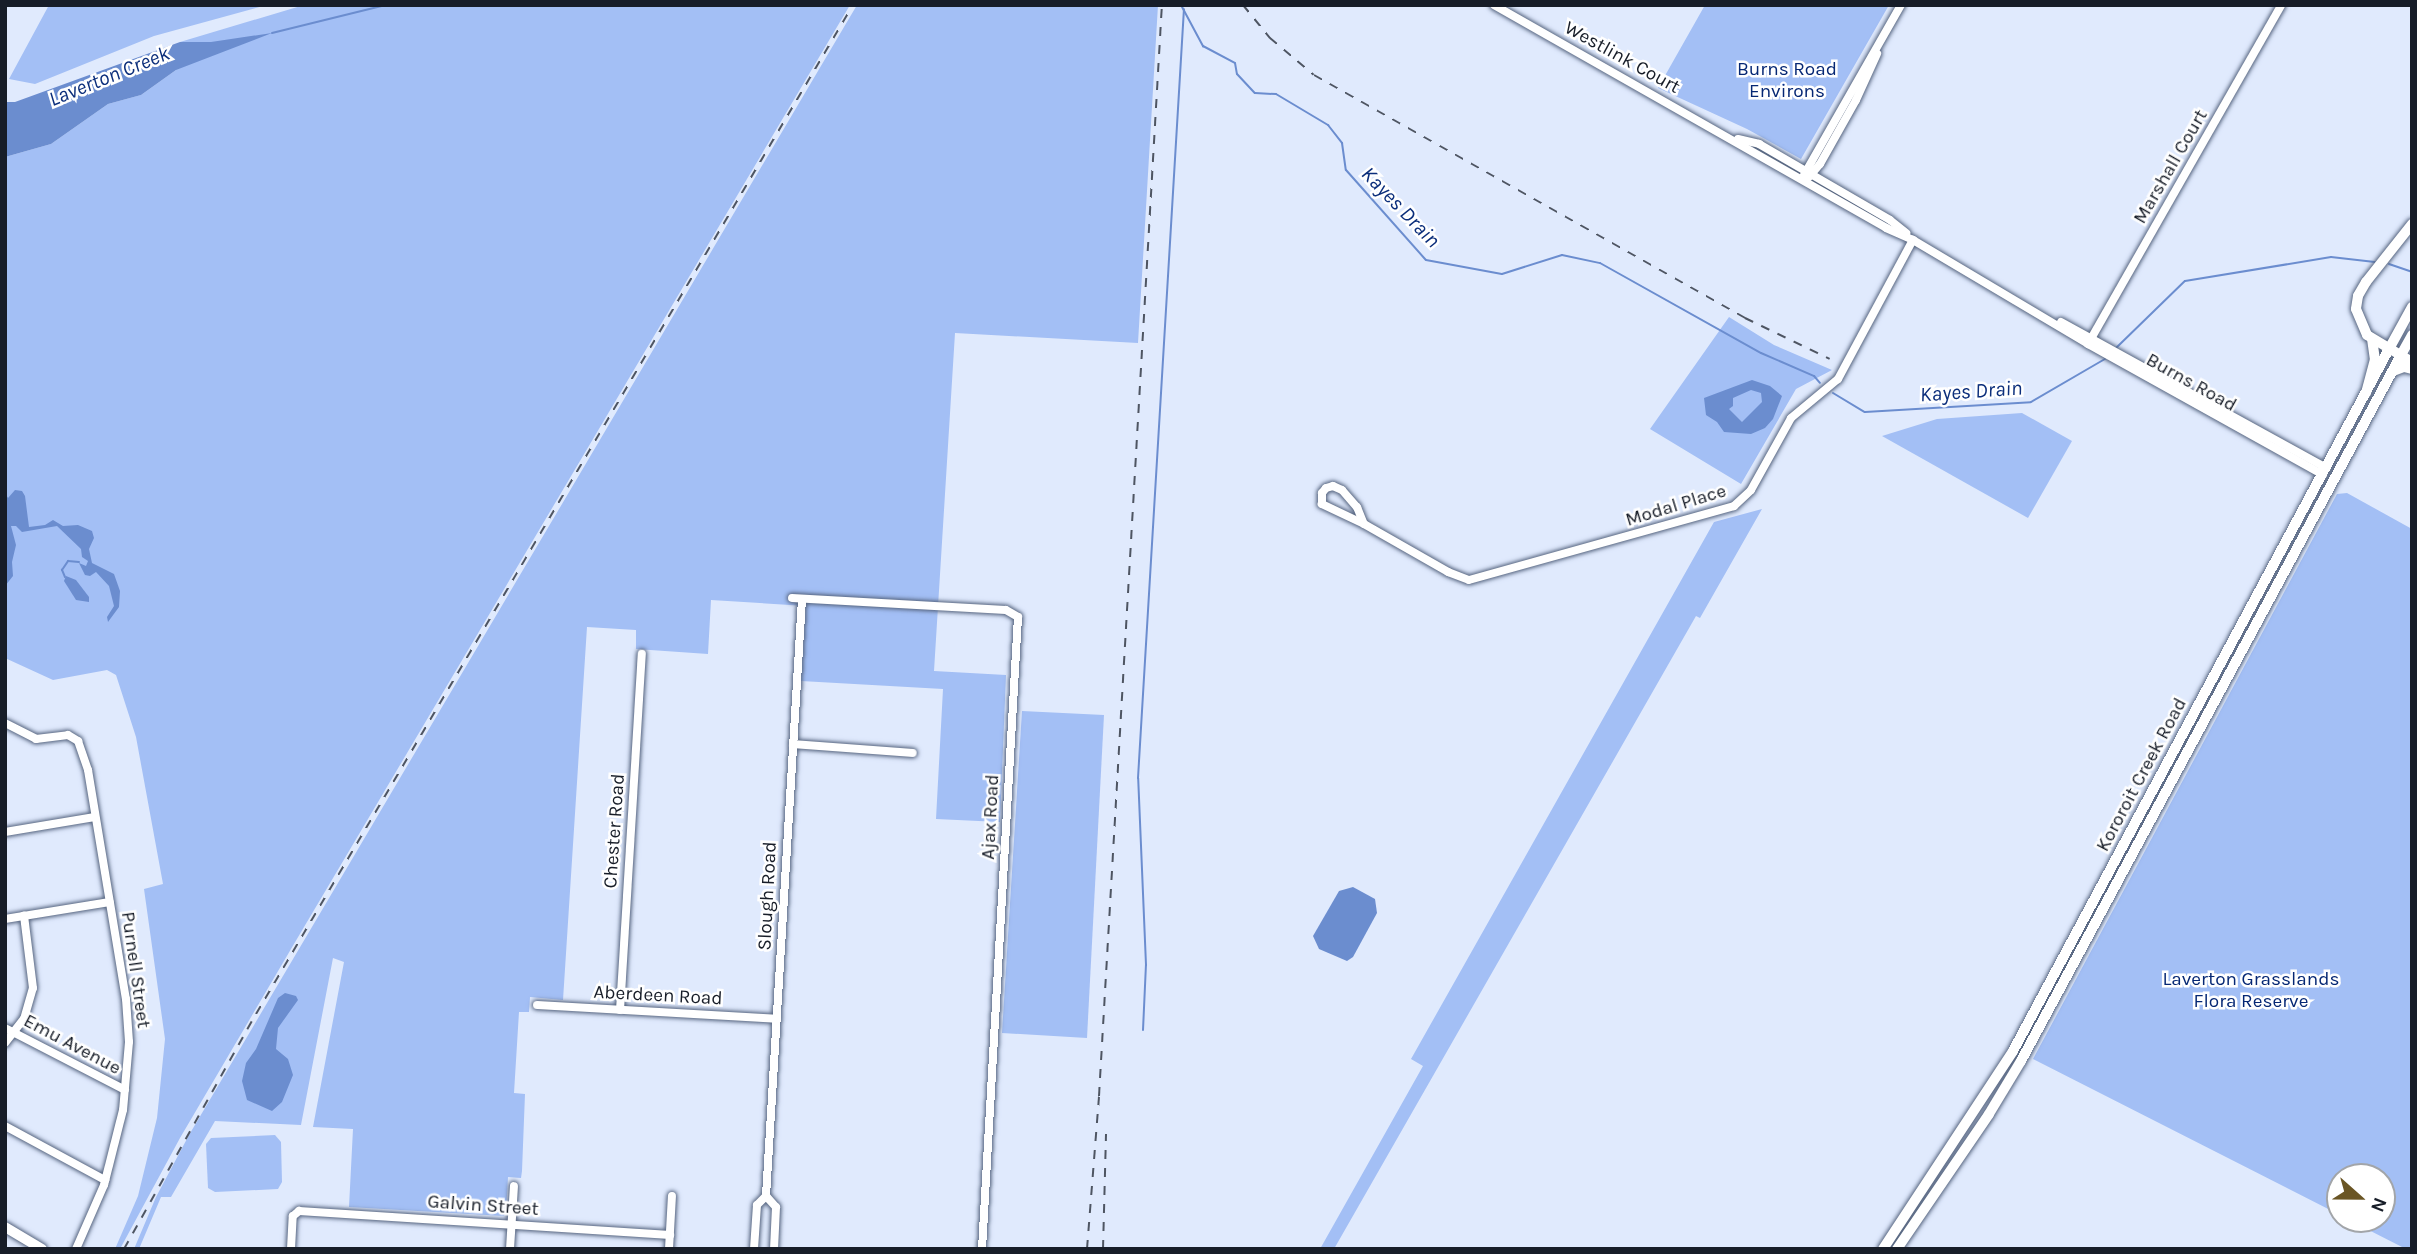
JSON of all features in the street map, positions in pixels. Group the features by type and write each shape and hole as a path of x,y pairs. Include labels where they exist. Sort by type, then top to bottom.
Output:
{"highway":[{"path":"2412,224 2358,296 2357,317 2363,330 2372,339 2412,362"},
{"name":"Kororoit Creek Road","path":"2389,349 2412,307"},
{"name":"Kororoit Creek Road","path":"2401,355 2412,335"},
{"path":"2366,393 2375,360 2372,339"},
{"path":"2393,371 2412,369"}],"main road":[{"name":"Kororoit Creek Road","path":"1884,1249 1983,1101 2020,1039 2389,349"},
{"name":"Kororoit Creek Road","path":"1897,1249 1989,1114 2030,1045 2401,355"},
{"path":"2325,471 2336,477"},
{"path":"2239,632 2250,637"},
{"path":"2182,739 2192,744"},
{"path":"2020,1039 2030,1045"},
{"path":"5,1227 42,1249"},
{"path":"29,1240 52,1249"}],"street":[{"name":"Westlink Court","path":"1494,5 1804,181"},
{"path":"1804,181 1901,5"},
{"name":"Marshall Court","path":"2090,341 2281,5"},
{"name":"Westlink Court","path":"1734,139 1759,144 1809,173"},
{"name":"Burns Road","path":"1809,173 1890,220 1913,240"},
{"name":"Burns Road","path":"1804,181 2325,471"},
{"name":"Modal Place","path":"1364,524 1357,507 1342,490 1333,486 1326,488 1322,494 1322,504 1364,524 1448,572 1469,580 1734,506 1751,490 1791,418 1838,379 1913,240"},
{"path":"1316,513 1322,504"},
{"name":"Ajax Road","path":"792,598 1006,610 1015,613 1019,620 982,1249"},
{"name":"Slough Road","path":"754,1249 757,1205 766,1196 802,599"},
{"name":"Chester Road","path":"620,1010 642,654"},
{"name":"Purnell Street","path":"5,723 36,739 73,735 86,761 129,1031 123,1110 105,1180 76,1249"},
{"path":"793,744 913,752"},
{"path":"5,832 95,817"},
{"path":"5,919 110,902"},
{"path":"5,1043 15,1033 27,1012 33,988 24,916"},
{"name":"Aberdeen Road","path":"537,1005 777,1019"},
{"name":"Emu Avenue","path":"5,1028 125,1090"},
{"path":"5,1126 105,1180"},
{"path":"510,1249 514,1186"},
{"path":"669,1249 672,1196"},
{"name":"Slough Road","path":"766,1196 776,1207 774,1249"},
{"name":"Galvin Street","path":"291,1249 295,1212 670,1236"}],"green space":[{"path":"49,5 267,5 154,36 35,84 9,79"},
{"path":"304,5 850,5 180,1138 120,1249 115,1249 138,1196 157,1118 165,1039 144,889 163,884 136,737 116,675 107,670 53,680 5,658 5,157 51,144 108,104 141,95 176,70 180,42"},
{"path":"857,5 1158,5 1138,343 955,333 934,671 1006,675 1000,822 936,819 943,689 801,681 806,606 711,600 708,654 636,649 636,630 587,627 563,1000 530,997 529,1012 519,1012 514,1093 525,1094 522,1171 521,1178 508,1177 504,1216 349,1207 353,1129 313,1127 344,962 333,958 301,1125 215,1121 171,1197 161,1197 139,1249 134,1249 156,1197 189,1135"},
{"name":"Burns Road Environs","path":"1705,5 1889,5 1801,159 1747,129 1658,88"},
{"path":"1729,317 1774,345 1832,370 1796,389 1741,484 1650,429"},
{"path":"2022,413 2072,441 2028,518 1882,436 1937,419"},
{"name":"Laverton Grasslands Flora Reserve","path":"2347,493 2412,529 2412,1249 2406,1249 2375,1233 2396,1233 2396,1163 2326,1163 2326,1208 2033,1059 2337,494"},
{"path":"1762,509 1700,618 1696,616 1334,1249 1320,1249 1423,1066 1411,1059 1714,522"},
{"path":"1022,711 1104,715 1087,1038 1002,1033"},
{"path":"275,1135 281,1142 282,1182 278,1189 215,1192 208,1188 206,1144 211,1138"}],"water":[{"path":"272,33 176,70 141,95 108,104 51,144 5,157 5,102 15,102 180,42 211,42"},
{"path":"1752,380 1770,386 1782,396 1773,419 1765,428 1751,434 1724,432 1717,422 1706,415 1704,398","holes":["1751,390 1761,393 1762,402 1742,422 1729,409 1733,406 1733,398"]},
{"path":"15,490 22,491 25,496 29,527 45,525 53,520 63,526 78,525 92,531 94,538 89,549 92,563 114,574 120,591 119,607 108,622 107,617 114,606 109,586 96,572 90,576 85,575 79,563 86,566 88,561 82,557 81,549 57,526 22,532 16,526 11,526 16,545 12,562 13,576 5,586 5,493 8,498"},
{"path":"66,576 76,580 89,597 89,602 76,600 64,581"},
{"path":"1353,887 1375,899 1377,913 1353,957 1347,961 1319,949 1313,936 1339,891"},
{"path":"285,993 296,996 298,1000 278,1028 276,1049 288,1059 293,1075 282,1102 272,1111 247,1100 242,1081 246,1063 256,1049 278,998"}],"waterway":[{"name":"Laverton Creek","path":"272,33 386,5"},
{"name":"Kayes Drain","path":"1181,5 1203,46 1235,63 1237,74 1255,93 1276,94 1328,125 1342,143 1346,170 1426,260 1502,274 1562,255 1600,263 1761,353 1814,376 1820,383"},
{"path":"1143,1030 1146,965 1138,778 1184,9"},
{"name":"Kayes Drain","path":"2116,348 2185,281 2331,257 2375,262"},
{"name":"Kayes Drain","path":"2389,264 2412,272"},
{"name":"Kayes Drain","path":"1833,393 1865,412 2031,402 2105,359"},
{"path":"65,577 62,570 68,561 79,562"}],"railway":[{"path":"124,1249 256,1014 853,5"},
{"path":"1087,1249 1099,1096 1162,5"},
{"path":"1243,5 1270,38 1314,75 1745,318 1830,359"},
{"path":"1103,1249 1106,1134"}]}
